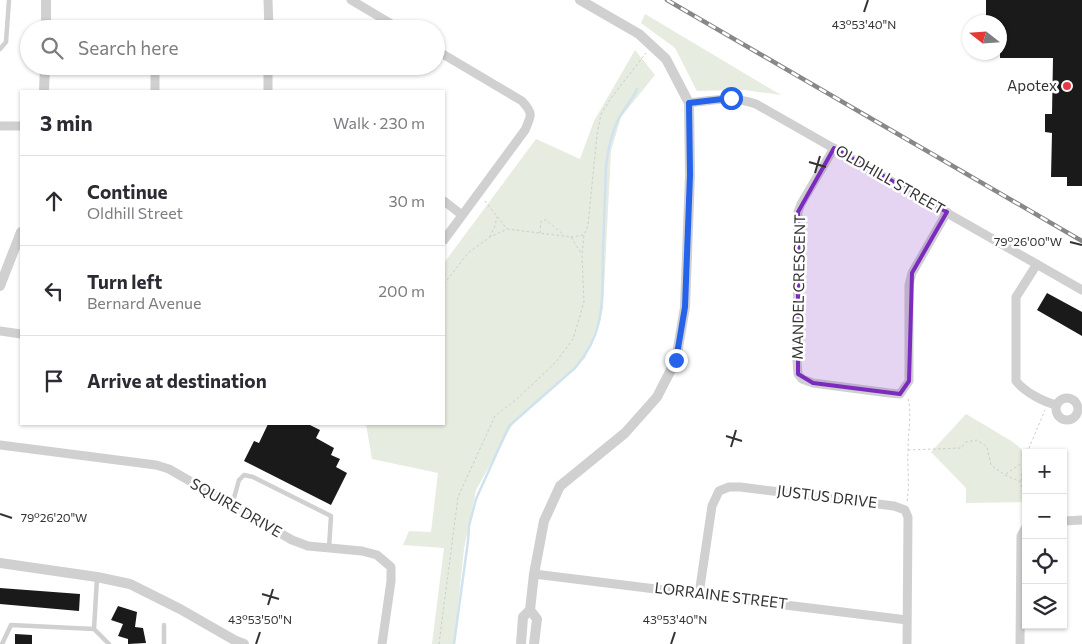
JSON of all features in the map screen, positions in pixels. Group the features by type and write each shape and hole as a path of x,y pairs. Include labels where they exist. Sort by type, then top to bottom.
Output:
{"street":[{"path":"46,0 46,20"},
{"path":"268,0 269,20"},
{"path":"351,0 385,20"},
{"path":"521,644 523,617 530,610 534,574 544,521 560,486 625,433 658,397 676,360 685,307 690,175 689,103 666,59 639,34 580,0"},
{"path":"445,55 522,101 531,114 525,130 445,239"},
{"path":"44,90 45,75"},
{"path":"155,75 156,90"},
{"path":"268,75 268,90"},
{"name":"OLDHILL STREET","path":"689,103 731,98 742,99 756,104 1082,290"},
{"path":"0,126 20,126"},
{"name":"MANDEL CRESCENT","path":"834,148 798,212 798,374 812,383 889,393 900,394 906,388"},
{"path":"445,202 462,215"},
{"path":"906,388 909,381 909,285 912,273 947,212"},
{"path":"0,286 20,235"},
{"path":"1036,264 1016,297 1016,381 1022,388 1052,404"},
{"path":"0,331 20,334"},
{"name":"SQUIRE DRIVE","path":"0,445 156,465 169,469 261,524 292,540 308,546 377,554 391,568 391,581 382,644"},
{"name":"JUSTUS DRIVE","path":"699,594 712,506 719,491 729,487 740,486 880,504 905,510"},
{"path":"905,510 909,528 907,644"},
{"path":"1067,521 1082,520"},
{"path":"1020,644 1022,534"},
{"path":"0,563 97,577 130,584 180,609 238,643"},
{"name":"LORRAINE STREET","path":"534,574 907,620"},
{"path":"530,610 537,619 534,644"}],"lane":[{"path":"0,49 6,42 9,0"},
{"path":"232,505 240,480 244,475 253,477 331,516 329,548"},
{"path":"94,629 97,577"},
{"path":"2,643 11,625 94,629 109,644"},
{"path":"164,625 164,644"}],"path":[{"path":"439,644 458,497 495,416 517,400 556,362 574,339 584,302 582,254 584,235 588,225 597,135 602,114 610,98 638,65 651,46"},
{"path":"478,193 508,229"},
{"path":"490,237 496,226 497,216"},
{"path":"540,233 540,222 546,220 566,237"},
{"path":"445,283 468,253 490,237 508,229 571,238 584,235"},
{"path":"571,238 582,254"},
{"path":"905,510 909,491 910,409 906,388"},
{"path":"1029,449 1052,404"},
{"path":"908,450 961,448 966,442 977,440 986,447 991,465 1005,475 1021,482"},
{"path":"1005,475 1022,463"},
{"path":"1022,472 1022,494"}],"highlighted area":[{"path":"834,148 947,212 912,273 909,381 900,394 813,383 798,374 798,212"}],"shaded area":[{"path":"645,14 781,95 745,90 697,91 675,48 641,23"},
{"path":"635,50 655,75 621,117 611,151 603,309 585,358 515,420 476,490 464,549 454,644 432,644 444,548 403,545 409,531 431,532 438,473 372,459 366,425 445,425 445,262 536,139 580,159 594,121"},
{"path":"966,414 1013,442 1022,450 1022,502 966,503 966,488 931,452"}],"building":[{"name":"Apotex","path":"986,0 1082,0 1082,186 1067,186 1067,177 1051,177 1052,133 1045,132 1045,114 1052,114 1053,58 1007,58 1007,15 986,15"},
{"path":"1047,293 1082,312 1082,336 1037,310"},
{"path":"268,425 310,425 320,430 316,438 334,448 331,455 340,459 336,467 347,473 331,505 244,461 254,441 259,443"},
{"path":"0,588 80,594 79,611 0,604"},
{"path":"118,606 137,612 135,627 143,628 146,643 128,644 128,639 118,636 123,624 111,620"},
{"path":"15,634 32,635 32,644 15,644"}],"waterway":[{"path":"454,644 469,526 476,499 509,426 575,368 593,341 598,327 602,298 606,166 616,125 637,89"}],"railway":[{"path":"667,0 1082,241"}],"place":[{"name":"Apotex","path":"1067,86"}],"route":[{"path":"676,360 685,307 690,175 689,103 731,98"}]}
